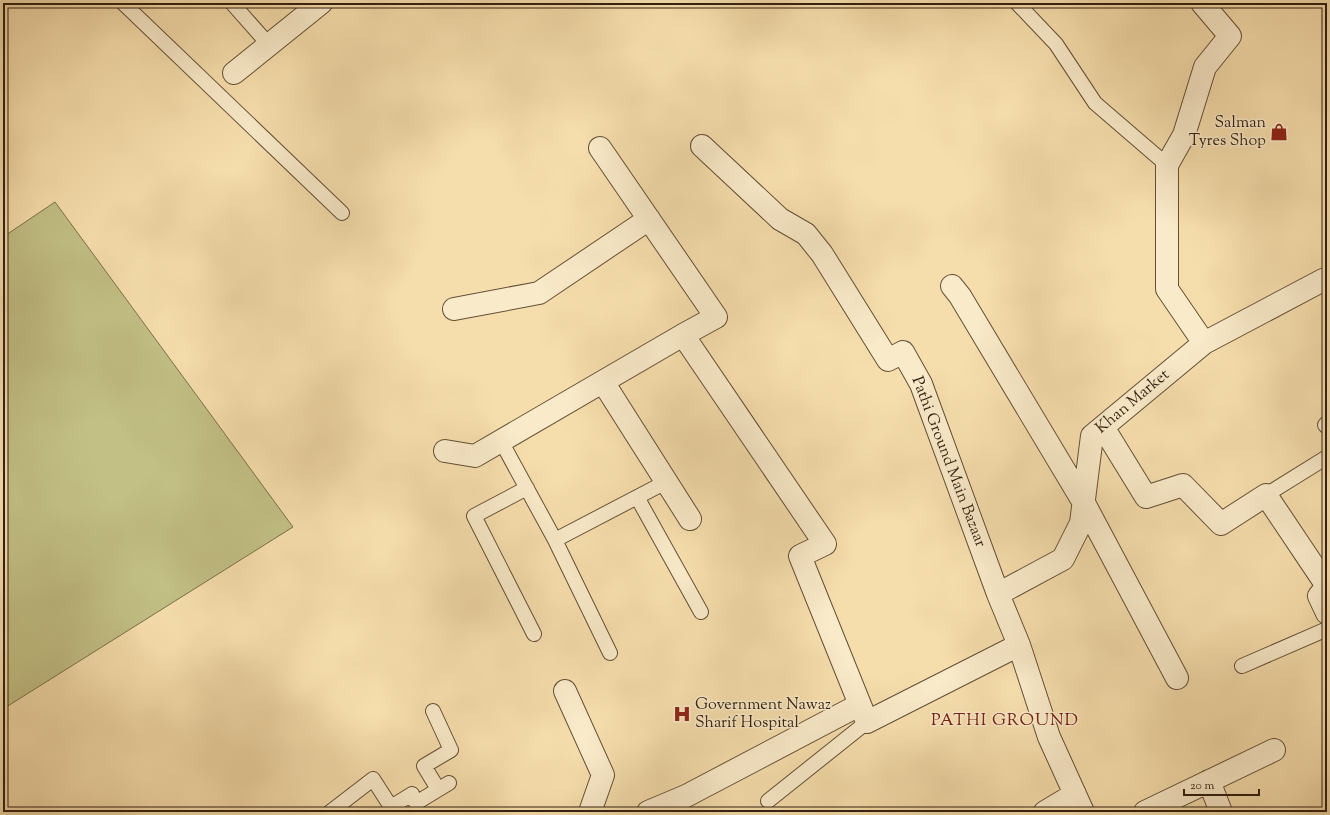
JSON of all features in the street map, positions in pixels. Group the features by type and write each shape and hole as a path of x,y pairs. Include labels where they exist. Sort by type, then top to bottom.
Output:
{"street":[{"path":"234,73 321,3"},
{"path":"1202,3 1230,36 1206,68 1184,135 1167,165 1167,290 1204,343"},
{"name":"Pathi Ground Main Bazaar","path":"702,146 780,219 806,234 822,254 888,360 903,352 921,384 998,594 1019,645 1049,737 1079,803"},
{"path":"445,451 475,456 716,317 600,148"},
{"path":"454,309 539,293 649,219"},
{"name":"Khan Market","path":"998,594 1016,586 1063,559 1081,523 1092,436 1204,343 1323,280 1327,283"},
{"path":"952,286 1084,503 1177,678"},
{"path":"683,335 825,544 800,556 863,714"},
{"path":"602,382 690,519"},
{"path":"1103,427 1146,497 1183,485 1221,524 1266,495 1327,586 1320,596 1327,614"},
{"path":"648,812 1019,645"},
{"path":"565,691 603,775 590,812"},
{"path":"1145,812 1274,750"},
{"path":"1209,781 1221,812"},
{"path":"1045,812 1079,803"}],"lane":[{"path":"123,3 342,213"},
{"path":"232,3 269,45"},
{"path":"1017,3 1056,44 1095,103 1167,165"},
{"path":"1327,423 1325,425 1327,427"},
{"path":"501,441 555,540 610,653"},
{"path":"1266,495 1327,458"},
{"path":"555,540 666,482"},
{"path":"527,488 474,516 534,634"},
{"path":"637,497 701,612"},
{"path":"1242,666 1327,629"},
{"path":"330,812 373,779 391,807 412,794 416,803 444,786 424,766 450,750 433,711"},
{"path":"768,801 863,714"}],"shaded area":[{"path":"55,202 293,527 3,709 3,237"}],"place":[{"name":"Salman Tyres Shop","path":"1279,132"},
{"name":"Government Nawaz Sharif Hospital","path":"682,714"}],"district":[{"name":"PATHI GROUND","path":"1005,721"}]}
